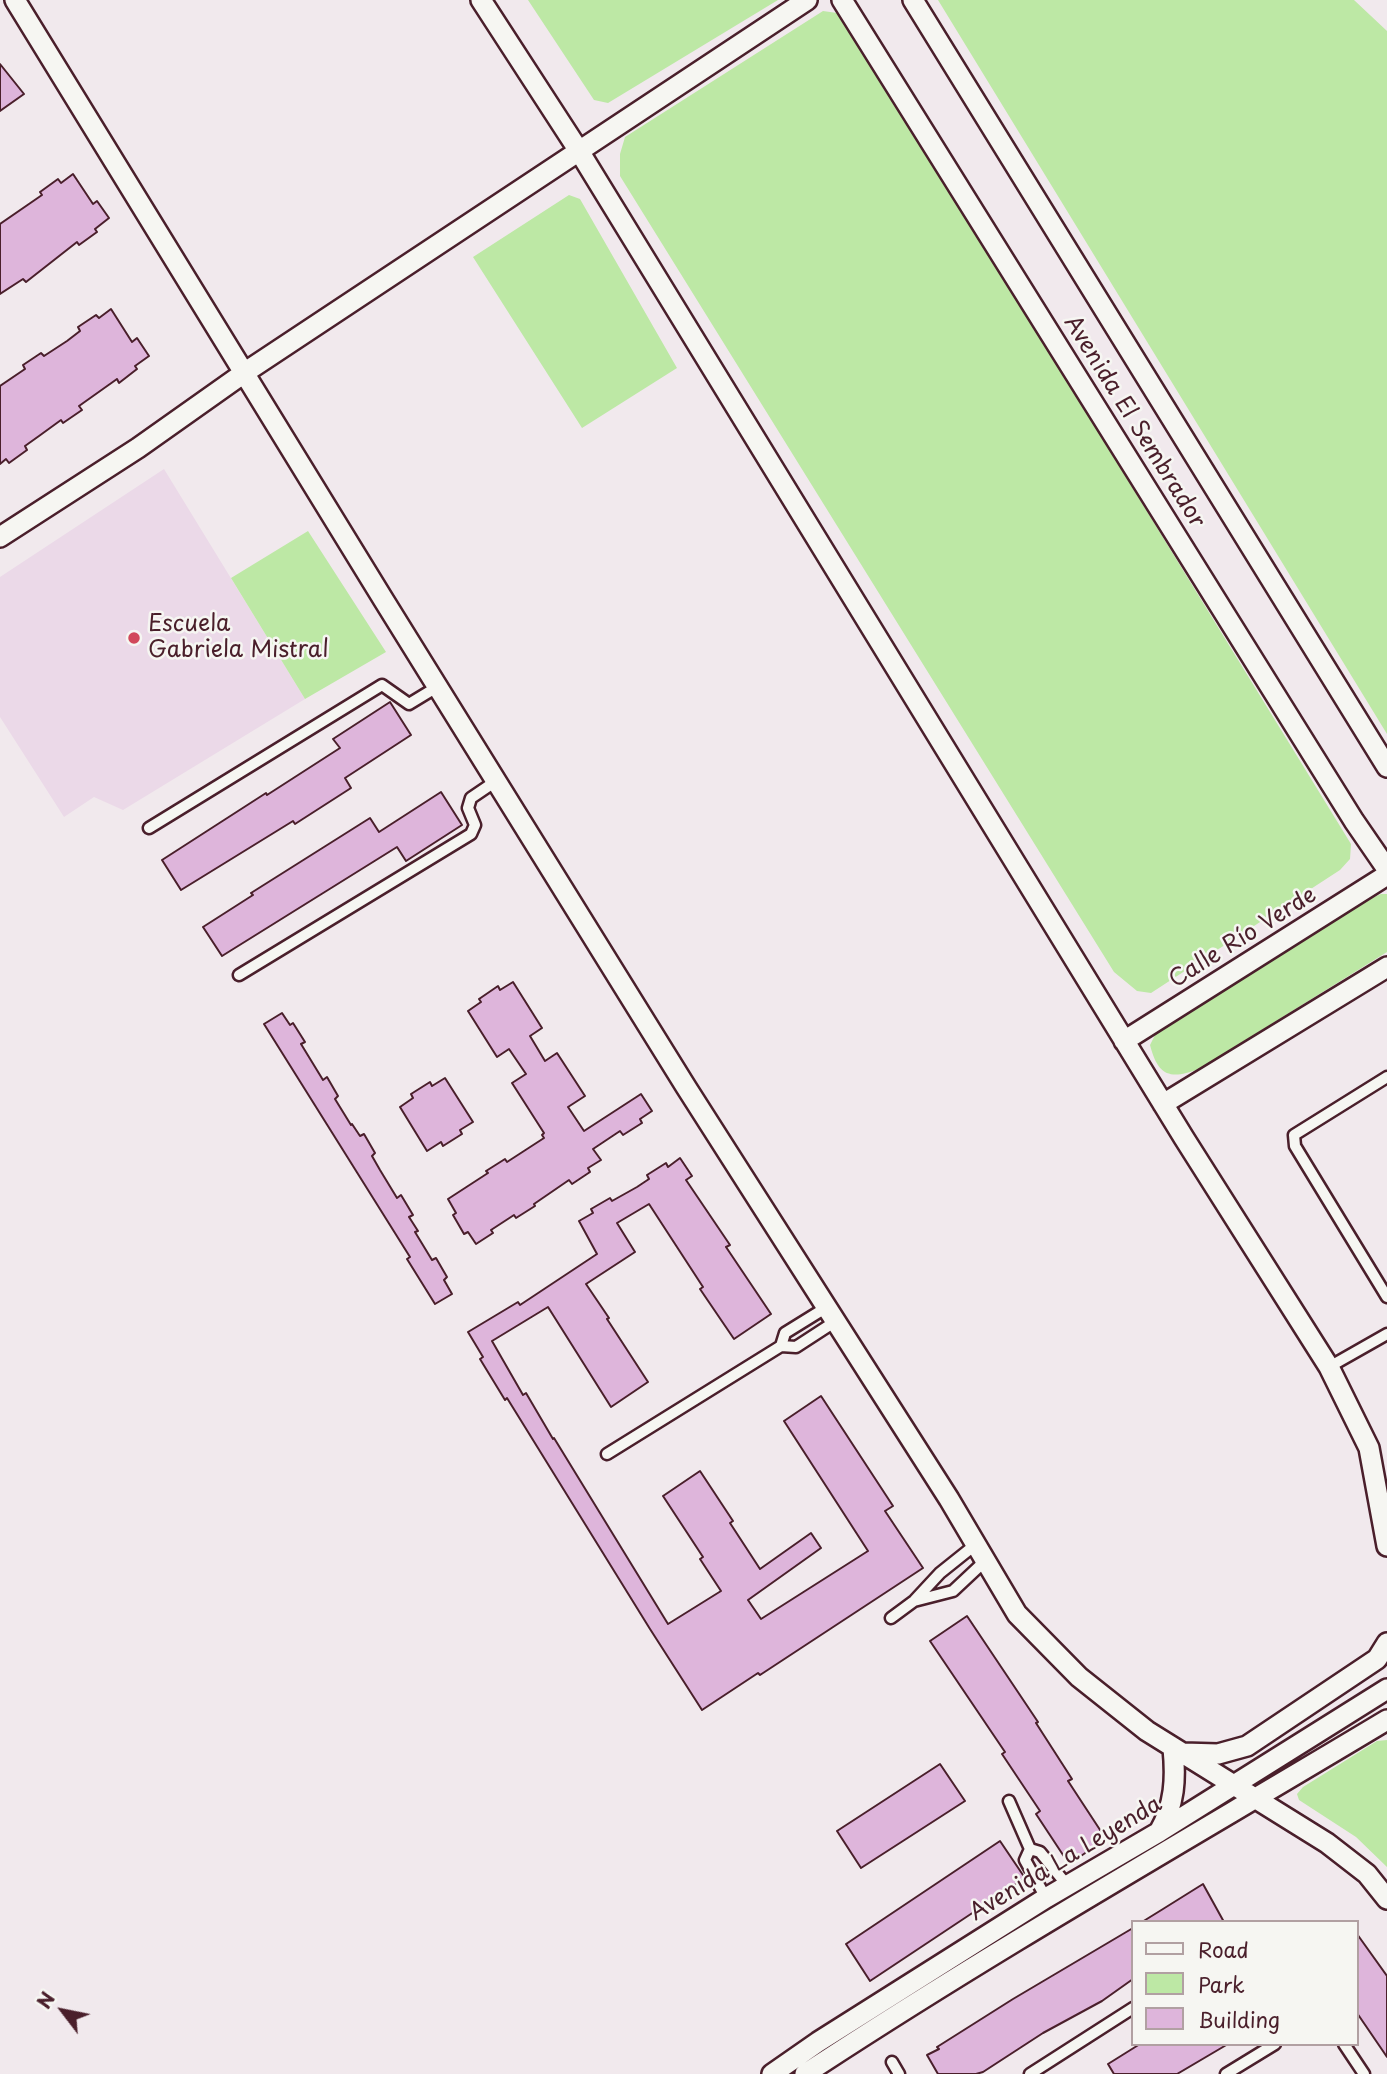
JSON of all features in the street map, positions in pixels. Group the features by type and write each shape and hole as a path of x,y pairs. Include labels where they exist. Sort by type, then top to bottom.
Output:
{"street":[{"path":"15,0 437,687 686,1087 949,1499 1017,1614 1079,1677 1147,1731 1327,1843 1367,1874 1387,1899"},
{"path":"481,0 579,151 1124,1041 1329,1367 1369,1448 1387,1546"},
{"path":"0,537 138,448 244,373 807,0"},
{"name":"Avenida El Sembrador","path":"842,0 1354,821 1387,869"},
{"name":"Avenida El Sembrador","path":"913,0 1387,767"},
{"name":"Calle Río Verde","path":"1124,1041 1387,875"},
{"path":"1163,1104 1387,967"},
{"path":"1177,1750 1218,1754 1247,1746 1377,1659 1387,1643"},
{"name":"Avenida La Leyenda","path":"772,2074 1046,1898 1159,1832 1387,1689"},
{"name":"Avenida La Leyenda","path":"805,2074 1057,1915 1387,1720"},
{"path":"1159,1832 1166,1821 1173,1799 1177,1750"}],"lane":[{"path":"149,828 382,685 409,704 437,687"},
{"path":"239,975 471,834 475,825 468,807 471,798 496,781"},
{"path":"1387,1077 1294,1135 1295,1146 1387,1297"},
{"path":"781,1346 785,1333 832,1314"},
{"path":"607,1454 781,1346 796,1347 832,1314"},
{"path":"1329,1367 1387,1335"},
{"path":"891,1618 914,1601 940,1573 980,1553"},
{"path":"914,1601 953,1591 980,1553"},
{"path":"1009,1801 1030,1849 1025,1860 1046,1898"},
{"path":"1030,1849 1040,1852 1067,1885"},
{"path":"1030,2074 1132,2009"},
{"path":"1226,2074 1272,2046"},
{"path":"1345,2046 1364,2074"},
{"path":"892,2062 899,2074"}],"shaded area":[{"name":"Escuela Gabriela Mistral","path":"164,469 305,699 123,810 94,797 64,817 0,717 0,577"}],"green space":[{"path":"528,0 778,0 608,103 594,100"},
{"path":"938,0 1354,0 1387,31 1387,734"},
{"path":"823,11 837,13 845,19 1351,844 1350,859 1340,870 1151,993 1137,991 1114,972 620,176 620,154 625,137"},
{"path":"569,195 580,199 677,368 582,428 473,257"},
{"path":"308,531 386,652 305,699 231,578"},
{"path":"1381,894 1387,894 1387,952 1199,1069 1173,1074 1161,1069 1150,1045 1157,1031 1172,1018"},
{"path":"1387,1740 1387,1867 1356,1837 1299,1800 1297,1794 1303,1787 1377,1741"}],"building":[{"path":"0,64 24,94 0,111"},
{"path":"73,174 93,204 97,201 109,218 95,229 97,232 79,245 77,242 26,282 23,279 0,294 0,224 42,195 40,192 58,179 61,183"},
{"path":"111,309 132,342 137,338 149,356 119,383 117,379 79,406 82,410 63,423 61,420 25,446 27,450 9,463 6,459 0,464 0,386 25,369 23,365 41,353 44,356 80,331 78,327 96,315 99,318"},
{"path":"390,702 411,735 345,778 351,788 181,890 162,860 340,748 333,739"},
{"path":"441,792 462,825 406,861 397,847 222,956 203,927 253,895 251,893 370,818 379,832"},
{"path":"513,982 542,1028 530,1036 545,1061 557,1053 585,1096 568,1107 584,1131 641,1094 652,1111 640,1119 642,1123 623,1135 620,1131 593,1149 601,1160 588,1168 590,1172 572,1184 569,1180 534,1204 535,1206 516,1218 514,1215 491,1230 493,1233 476,1244 468,1232 464,1234 453,1215 456,1213 448,1199 488,1173 486,1171 505,1159 507,1162 544,1138 544,1133 512,1083 526,1074 509,1049 497,1057 468,1011 481,1002 479,999 498,986 500,990"},
{"path":"282,1013 290,1025 293,1023 305,1042 301,1044 323,1080 327,1077 338,1096 335,1099 351,1125 360,1136 364,1134 375,1153 372,1156 380,1170 397,1198 401,1195 413,1215 409,1217 418,1231 415,1232 432,1260 436,1258 447,1277 444,1280 452,1294 435,1304 407,1259 410,1257 264,1024"},
{"path":"445,1078 473,1122 460,1130 462,1134 443,1146 441,1142 427,1151 400,1107 413,1098 411,1094 430,1082 432,1086"},
{"path":"680,1158 692,1176 686,1180 730,1245 726,1247 771,1314 734,1339 700,1289 703,1287 649,1204 617,1223 635,1252 586,1284 648,1382 611,1407 548,1307 492,1341 523,1395 526,1393 668,1624 721,1591 700,1559 703,1557 663,1496 700,1471 760,1569 811,1533 821,1548 748,1600 761,1619 868,1551 784,1421 821,1396 893,1506 885,1511 923,1568 702,1710 507,1398 505,1400 480,1359 483,1357 468,1332 518,1302 520,1305 597,1254 579,1221 593,1213 591,1209 637,1187 649,1179 647,1175 666,1163 668,1167"},
{"path":"967,1616 1038,1722 1036,1723 1072,1779 1068,1781 1106,1839 1069,1864 1036,1814 1040,1811 1002,1754 1005,1752 930,1641"},
{"path":"940,1764 965,1801 861,1868 837,1831"},
{"path":"1000,1841 1025,1878 870,1981 846,1944"},
{"path":"1203,1884 1223,1920 1145,1920"},
{"path":"1132,1929 1132,1980 1102,2001 1043,2033 983,2072 938,2074 927,2055 1013,1999"},
{"path":"1359,1937 1387,1976 1387,2057 1359,2016"},
{"path":"1137,2046 1225,2046 1177,2074 1114,2074 1108,2064"}],"place":[{"name":"Escuela Gabriela Mistral","path":"134,638"}]}
